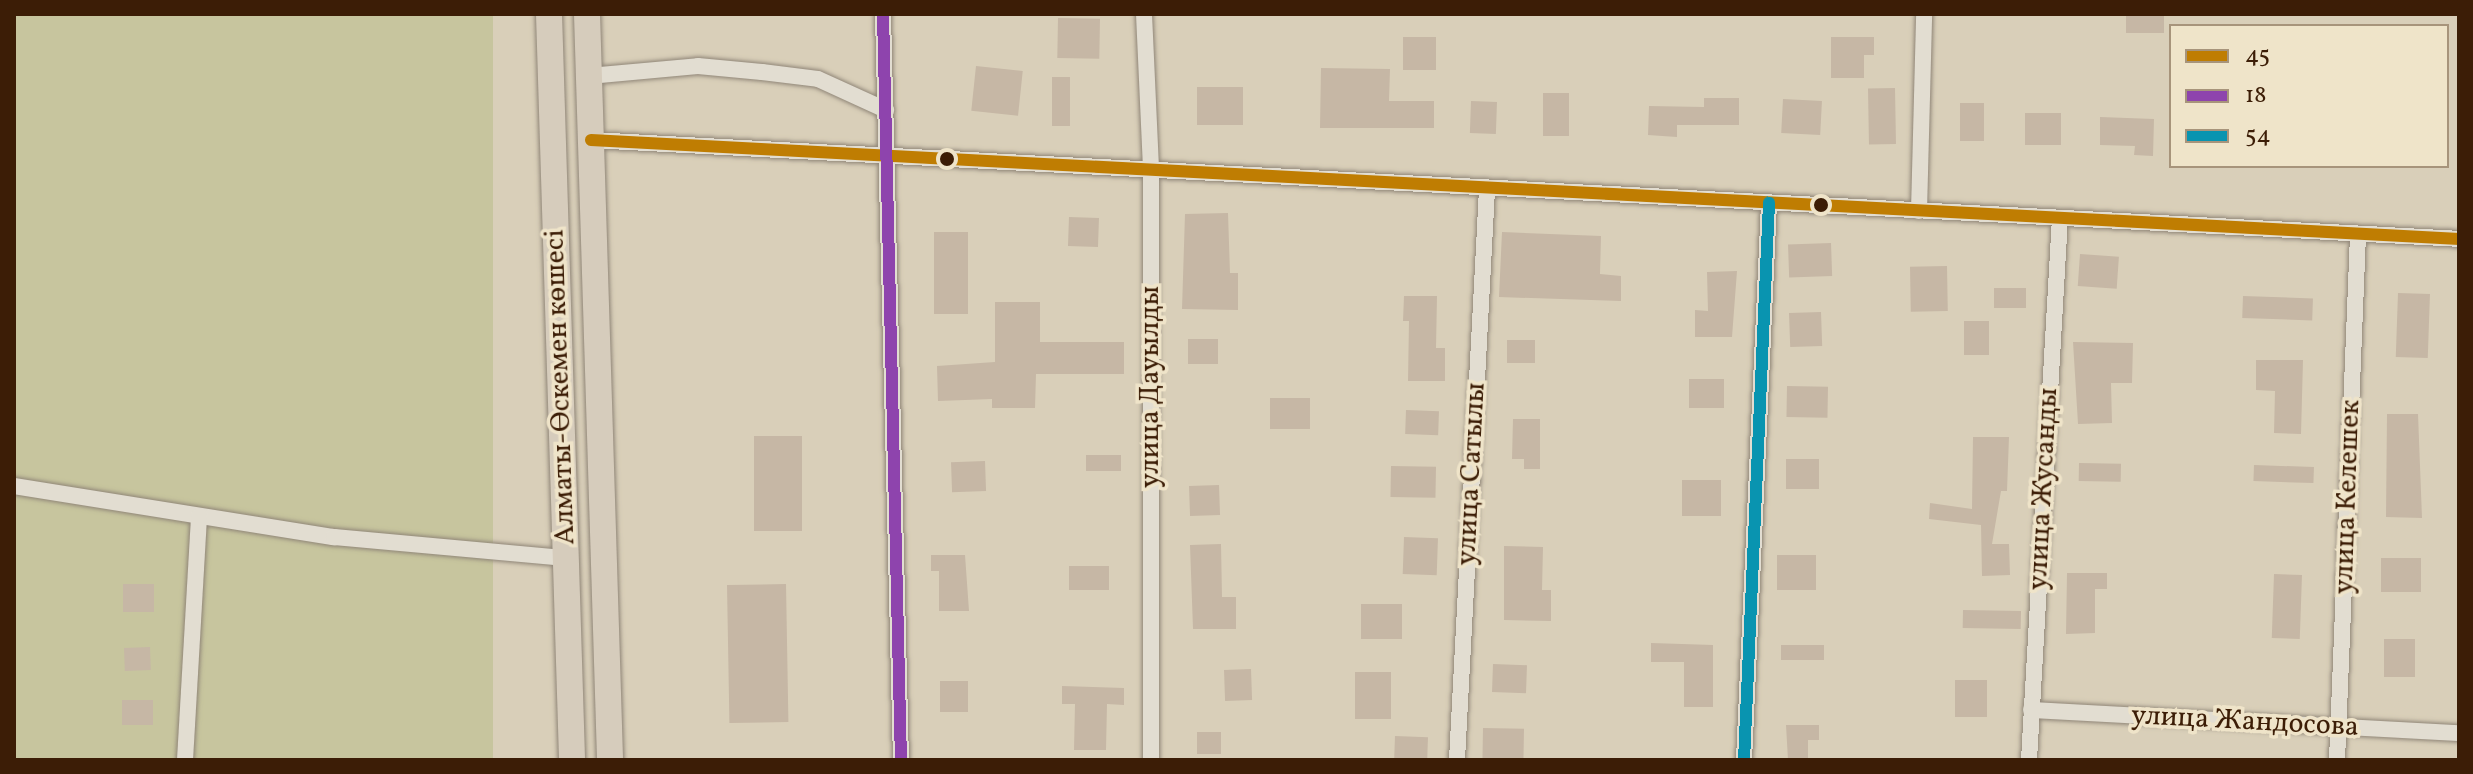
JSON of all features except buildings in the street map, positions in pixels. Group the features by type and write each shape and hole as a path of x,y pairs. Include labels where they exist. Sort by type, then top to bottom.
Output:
{"highway":[{"name":"Алматы-Өскемен көшесі","path":"549,14 572,760"},
{"name":"Алматы-Өскемен көшесі","path":"587,14 610,760"},
{"path":"552,99 589,87"},
{"path":"569,670 607,670"}],"street":[{"path":"883,14 901,760"},
{"name":"улица Дауылды","path":"1144,14 1151,170 1151,760"},
{"path":"1919,211 1924,14"},
{"path":"589,87 698,66 818,79 886,110"},
{"path":"591,140 2459,239"},
{"name":"улица Сатылы","path":"1457,760 1487,189"},
{"path":"1744,760 1769,203"},
{"name":"улица Жусанды","path":"2029,760 2060,218"},
{"name":"улица Келешек","path":"2337,760 2358,234"},
{"path":"14,486 334,537 566,558"},
{"path":"185,760 199,516"},
{"name":"улица Жандосова","path":"2031,710 2459,733"}],"shaded area":[{"path":"14,14 493,14 493,760 14,760"}],"transit line":[{"name":"18","path":"883,14 901,760"},
{"name":"45","path":"591,140 2459,239"},
{"name":"54","path":"1744,760 1769,203"}]}
